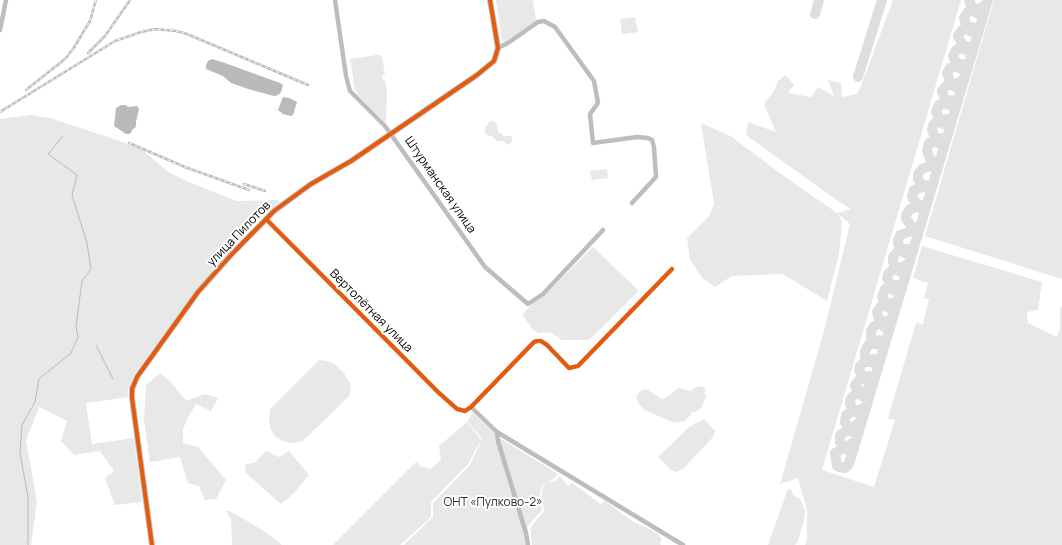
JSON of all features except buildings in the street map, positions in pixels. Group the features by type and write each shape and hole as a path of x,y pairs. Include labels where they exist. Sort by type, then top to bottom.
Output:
{"street":[{"path":"0,30 6,0"},
{"name":"Штурманская улица","path":"335,0 349,88 353,96 379,119 391,134 485,267 528,304 543,294 604,230"},
{"path":"490,0 498,48 508,43 538,22 544,21 551,24 559,32 594,81 598,103 590,114 593,143 637,137 652,140 654,147 656,177 632,203"},
{"name":"улица Пилотов","path":"152,545 132,398 134,382 161,342 198,292 231,255 280,206 311,184 340,169 490,65 496,57 498,48"},
{"name":"Вертолётная улица","path":"266,219 438,392 457,409 465,411 471,407"},
{"path":"672,269 578,366 569,368 547,345 537,341 534,342 471,407 497,432 683,545"},
{"path":"497,432 498,441 526,533 528,545"}],"green space":[{"path":"496,0 533,0 536,21 505,42 502,40"},
{"path":"893,0 961,0 822,470 874,487 895,420 888,418 916,323 923,324 929,299 924,299 928,283 913,278 922,246 1042,282 1038,310 1027,312 1028,323 1057,337 1060,329 1060,309 1062,306 1062,545 805,545 807,539 807,510 798,478 780,484 824,331 850,224 838,214 842,222 839,254 827,301 783,274 732,276 715,287 702,278 690,259 687,238 709,216 714,204 701,123 732,137 781,174 837,213 851,209 746,135 748,122 776,132 764,104 774,91 778,81 786,75 794,85 788,93 811,97 818,87 834,96 828,80 841,83 842,97 857,94"},
{"path":"994,0 1062,0 1062,279 925,236"},
{"path":"635,17 638,32 622,33 620,19"},
{"path":"377,55 382,57 385,74 382,75 383,80 385,80 387,92 386,123 358,95 355,90 350,59"},
{"path":"31,115 50,118 120,141 144,151 168,172 191,183 237,201 279,200 279,202 252,225 196,290 134,375 128,389 128,397 86,403 92,444 134,438 142,502 115,505 105,478 114,471 100,451 74,455 61,441 67,421 39,407 26,440 37,502 31,545 0,545 0,119"},
{"path":"490,121 497,124 498,132 504,136 511,136 512,142 508,145 503,141 496,141 494,137 487,135 485,128"},
{"path":"607,169 608,178 592,180 590,171"},
{"path":"593,247 639,291 589,340 562,340 550,332 539,333 533,330 522,314 547,293"},
{"path":"319,360 328,361 334,364 343,372 350,383 351,388 349,396 303,441 294,443 282,441 275,436 270,428 270,409"},
{"path":"160,373 170,381 186,401 205,394 218,398 211,411 196,404 183,429 183,443 198,447 226,480 216,499 205,500 199,486 188,483 180,457 150,462 144,420 146,385"},
{"path":"702,386 706,389 704,394 707,395 701,408 696,412 692,412 692,414 684,421 674,423 643,409 636,397 639,392 646,389 662,399 670,395 678,388 691,391 694,388"},
{"name":"ОНТ «Пулково-2»","path":"473,413 500,438 558,474 549,483 542,485 540,494 542,510 527,527 530,545 404,545 433,517 433,503 470,465 482,439 467,421"},
{"path":"704,419 715,431 713,437 683,469 675,472 671,470 658,457 689,427"},
{"path":"467,422 481,440 468,464 431,502 431,517 400,545 333,545 415,463 418,462 420,466 430,469 441,460 439,446"},
{"path":"266,451 279,457 289,451 309,475 293,494 281,504 246,473 245,464 254,463"},
{"path":"560,476 568,486 572,483 601,504 605,501 632,521 657,533 662,539 660,542 661,545 532,545 530,528 544,511 542,490 544,485 555,481"},
{"path":"788,489 791,489 793,495 800,499 805,510 805,516 798,541 795,545 768,545"},
{"path":"226,511 230,511 264,531 282,545 232,545 231,520"}],"shaded area":[{"path":"212,59 280,83 283,85 281,92 274,96 231,83 223,76 206,69 208,61"},
{"path":"283,97 297,102 293,115 291,116 283,114 278,110"},
{"path":"121,105 126,105 128,107 137,106 139,109 136,126 130,134 126,134 114,126 116,108"}],"waterway":[{"path":"28,545 28,497 20,453 22,425 35,402 39,379 71,353 78,337 76,326 82,281 91,269 87,243 72,195 77,175 48,154 63,136"},
{"path":"96,345 113,379"}],"taxiway":[{"path":"815,14 819,0"},
{"path":"858,77 882,0"},
{"path":"969,0 973,10 978,14"},
{"path":"856,441 988,0"},
{"path":"979,29 975,32 970,31 967,28 964,18 968,12 983,7 987,3"},
{"path":"973,27 962,30 958,36 965,50 973,48"},
{"path":"967,46 956,50 953,56 959,68 964,69 968,66"},
{"path":"955,87 951,84 947,73 950,68 962,64"},
{"path":"957,103 952,106 947,104 942,91 946,86 960,82 965,77"},
{"path":"951,121 948,124 943,124 936,112 939,105 952,100"},
{"path":"946,140 942,143 938,143 932,130 935,123 947,119"},
{"path":"940,159 936,162 931,161 927,151 929,143 941,138"},
{"path":"933,185 929,188 924,187 918,179 918,174 922,169 936,164 940,160"},
{"path":"926,207 923,209 918,207 912,196 914,190 928,185"},
{"path":"921,225 916,228 911,226 906,218 906,215 910,209 922,205"},
{"path":"913,250 908,254 905,253 898,244 898,240 900,235 917,229 921,225"},
{"path":"901,272 896,269 893,257 897,252 907,249"},
{"path":"902,286 897,291 893,290 887,278 888,274 892,270 905,266 910,262"},
{"path":"896,285 885,289 882,297 889,308 897,305"},
{"path":"884,327 880,323 877,312 881,306 892,303"},
{"path":"886,341 882,345 875,344 871,337 871,331 874,326 891,319 893,316"},
{"path":"879,340 869,344 865,351 865,356 870,362 876,363 880,360"},
{"path":"874,359 863,363 859,370 865,380 871,381 875,378"},
{"path":"863,397 855,386 859,380 870,376"},
{"path":"859,414 854,411 850,404 850,400 854,395 871,388"},
{"path":"853,432 850,431 845,422 846,415 864,408 867,405"},
{"path":"848,450 845,449 840,442 840,435 862,421"},
{"path":"856,441 849,464 845,468 837,466 835,453 856,441"}],"railway":[{"path":"26,90 65,59 73,49 90,21 96,0"},
{"path":"88,53 105,36 130,0"},
{"path":"0,112 115,41 155,29 176,31 187,34 308,85"},
{"path":"129,143 185,167 249,190"},
{"path":"244,184 265,191"}],"cycle path":[{"path":"152,545 132,398 132,389 137,377 198,292 231,255 274,211 311,184 351,161 477,75 494,61 498,48 490,0"},
{"path":"266,219 438,392 457,409 465,411 471,407 534,342 541,341 547,345 569,368 578,366 672,269"}]}
